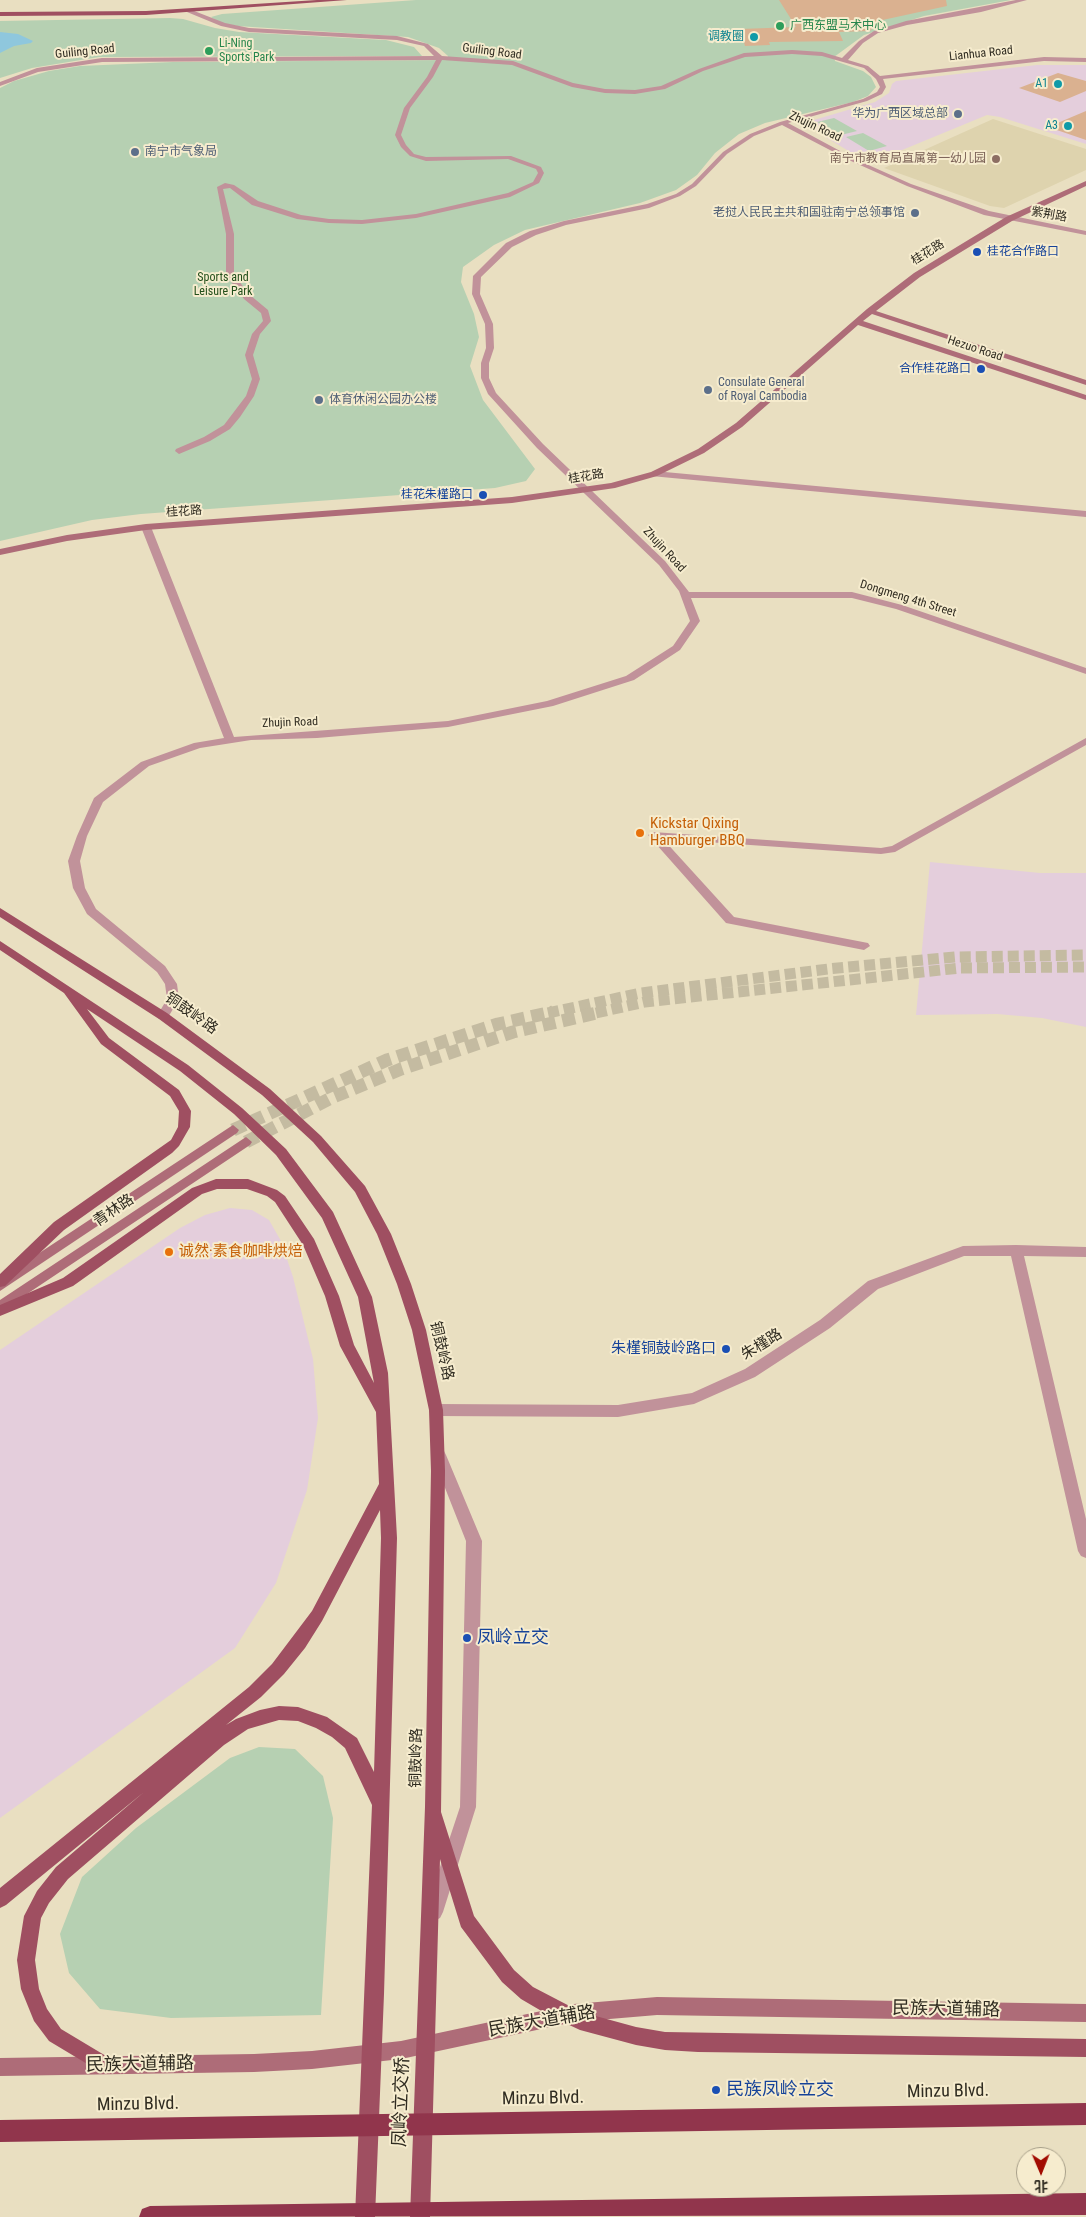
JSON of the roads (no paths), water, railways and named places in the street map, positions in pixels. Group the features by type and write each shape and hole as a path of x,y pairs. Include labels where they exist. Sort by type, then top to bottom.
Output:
{"highway":[{"name":"Minzu Blvd.","path":"0,2131 1086,2114"},
{"path":"150,2217 1086,2204"}],"main road":[{"path":"0,8 90,8 232,0"},
{"path":"0,14 82,15 189,11 344,0"},
{"name":"铜鼓岭路","path":"0,912 163,1016 266,1092 317,1140 360,1189 384,1234 404,1284 419,1330 436,1410 437,1604 427,1989"},
{"path":"0,945 184,1068 238,1111 281,1152 328,1216 365,1297 381,1372 389,1538 381,1804"},
{"path":"0,1284 59,1226 167,1150 175,1143 184,1127 185,1110 175,1093 105,1041 63,986"},
{"path":"0,1309 68,1282 197,1191 216,1184 248,1184 280,1199 309,1243 332,1296 346,1346 383,1412"},
{"path":"0,1899 254,1692 278,1669 299,1643 317,1616 386,1485"},
{"path":"105,2065 55,2035 40,2015 30,1989 26,1960 33,1916 43,1897 62,1873 218,1740 242,1724 260,1717 279,1713 298,1714 321,1722 338,1732 351,1743 381,1804"},
{"name":"凤岭立交桥","path":"365,2217 381,1804"},
{"path":"433,1807 467,1922 492,1956 527,1993 556,2010 608,2029 665,2041 737,2044 1086,2048"},
{"name":"凤岭立交桥","path":"420,2217 427,1989"}],"street":[{"path":"844,60 861,42 876,32 906,23 981,10 1024,0"},
{"path":"179,452 227,427 246,402 256,379 249,355 256,334 267,321 265,312 247,297 230,275 230,234 219,188 225,185 232,186 255,203 300,217 329,222 362,222 416,216 510,194 536,183 541,174 539,168 509,157 426,159 412,155 403,146 398,134 407,108 430,77 440,58 426,45 415,41 368,36 250,30 224,25 189,11"},
{"name":"Guiling Road","path":"0,84 37,70 102,60 440,58 513,63 572,85 605,91 635,92 663,88 701,70 744,55 792,52 844,60 866,67 879,78"},
{"name":"Lianhua Road","path":"879,78 1044,59 1086,60"},
{"path":"782,122 865,100 880,92 882,87 879,78"},
{"name":"Zhujin Road","path":"163,1016 173,999 171,984 161,969 126,938 91,911 78,888 74,861 82,836 98,800 145,764 198,745 230,740 251,737 317,736 448,724 549,704 630,678 677,648 695,621 685,595 662,563 585,490 504,409 492,394 485,378 490,348 489,324 476,294 477,276 509,245 533,233 564,223 649,206 678,195 694,185 725,153 752,135 782,122 853,160 909,185 1009,219"},
{"name":"桂花路","path":"0,552 67,538 146,527 512,500 612,486 654,474 701,451 739,425 870,311 917,275 1009,219 1086,183"},
{"name":"紫荆路","path":"1009,219 1086,233"},
{"path":"870,311 1086,383"},
{"name":"Hezuo Road","path":"857,322 1086,398"},
{"path":"654,474 1086,514"},
{"path":"146,527 230,740"},
{"name":"Dongmeng 4th Street","path":"685,595 852,596 899,607 1086,671"},
{"path":"864,946 730,920 653,834 881,850 895,849 1086,741"},
{"name":"青林路","path":"0,1284 234,1130"},
{"name":"青林路","path":"0,1309 246,1142"},
{"path":"1016,1250 1086,1551"},
{"name":"朱槿路","path":"436,1410 618,1412 694,1398 750,1373 825,1324 873,1285 963,1251 1067,1250 1086,1252"},
{"path":"429,1926 468,1808 474,1541 437,1451"},
{"name":"民族大道辅路","path":"0,2067 254,2063 349,2056 430,2045 574,2013 657,2006 1086,2013"}],"water":[{"path":"0,32 18,34 33,41 14,46 0,53"}],"tunnel":[{"path":"548,1013 641,993 828,969 955,957 1086,955"},
{"path":"596,1013 645,1002 960,968 1086,967"},
{"path":"233,1130 387,1060 498,1024 553,1012"},
{"path":"246,1142 331,1098 401,1069 513,1032 601,1012"}],"place":[{"name":"广西东盟马术中心","path":"780,26"},
{"name":"调教圈","path":"754,37"},
{"name":"Li-Ning Sports Park","path":"209,51"},
{"name":"A1","path":"1058,84"},
{"name":"华为广西区域总部","path":"958,114"},
{"name":"A3","path":"1068,126"},
{"name":"南宁市气象局","path":"135,152"},
{"name":"南宁市教育局直属第一幼儿园","path":"996,159"},
{"name":"老挝人民民主共和国驻南宁总领事馆","path":"915,213"},
{"name":"桂花合作路口","path":"977,252"},
{"name":"合作桂花路口","path":"981,369"},
{"name":"Consulate General of Royal Cambodia","path":"708,390"},
{"name":"体育休闲公园办公楼","path":"319,400"},
{"name":"桂花朱槿路口","path":"483,495"},
{"name":"Kickstar Qixing Hamburger BBQ","path":"640,833"},
{"name":"诚然·素食咖啡烘焙","path":"169,1252"},
{"name":"朱槿铜鼓岭路口","path":"726,1349"},
{"name":"凤岭立交","path":"467,1638"},
{"name":"民族凤岭立交","path":"716,2090"}],"park label":[{"name":"Sports and Leisure Park","path":"223,285"}]}
